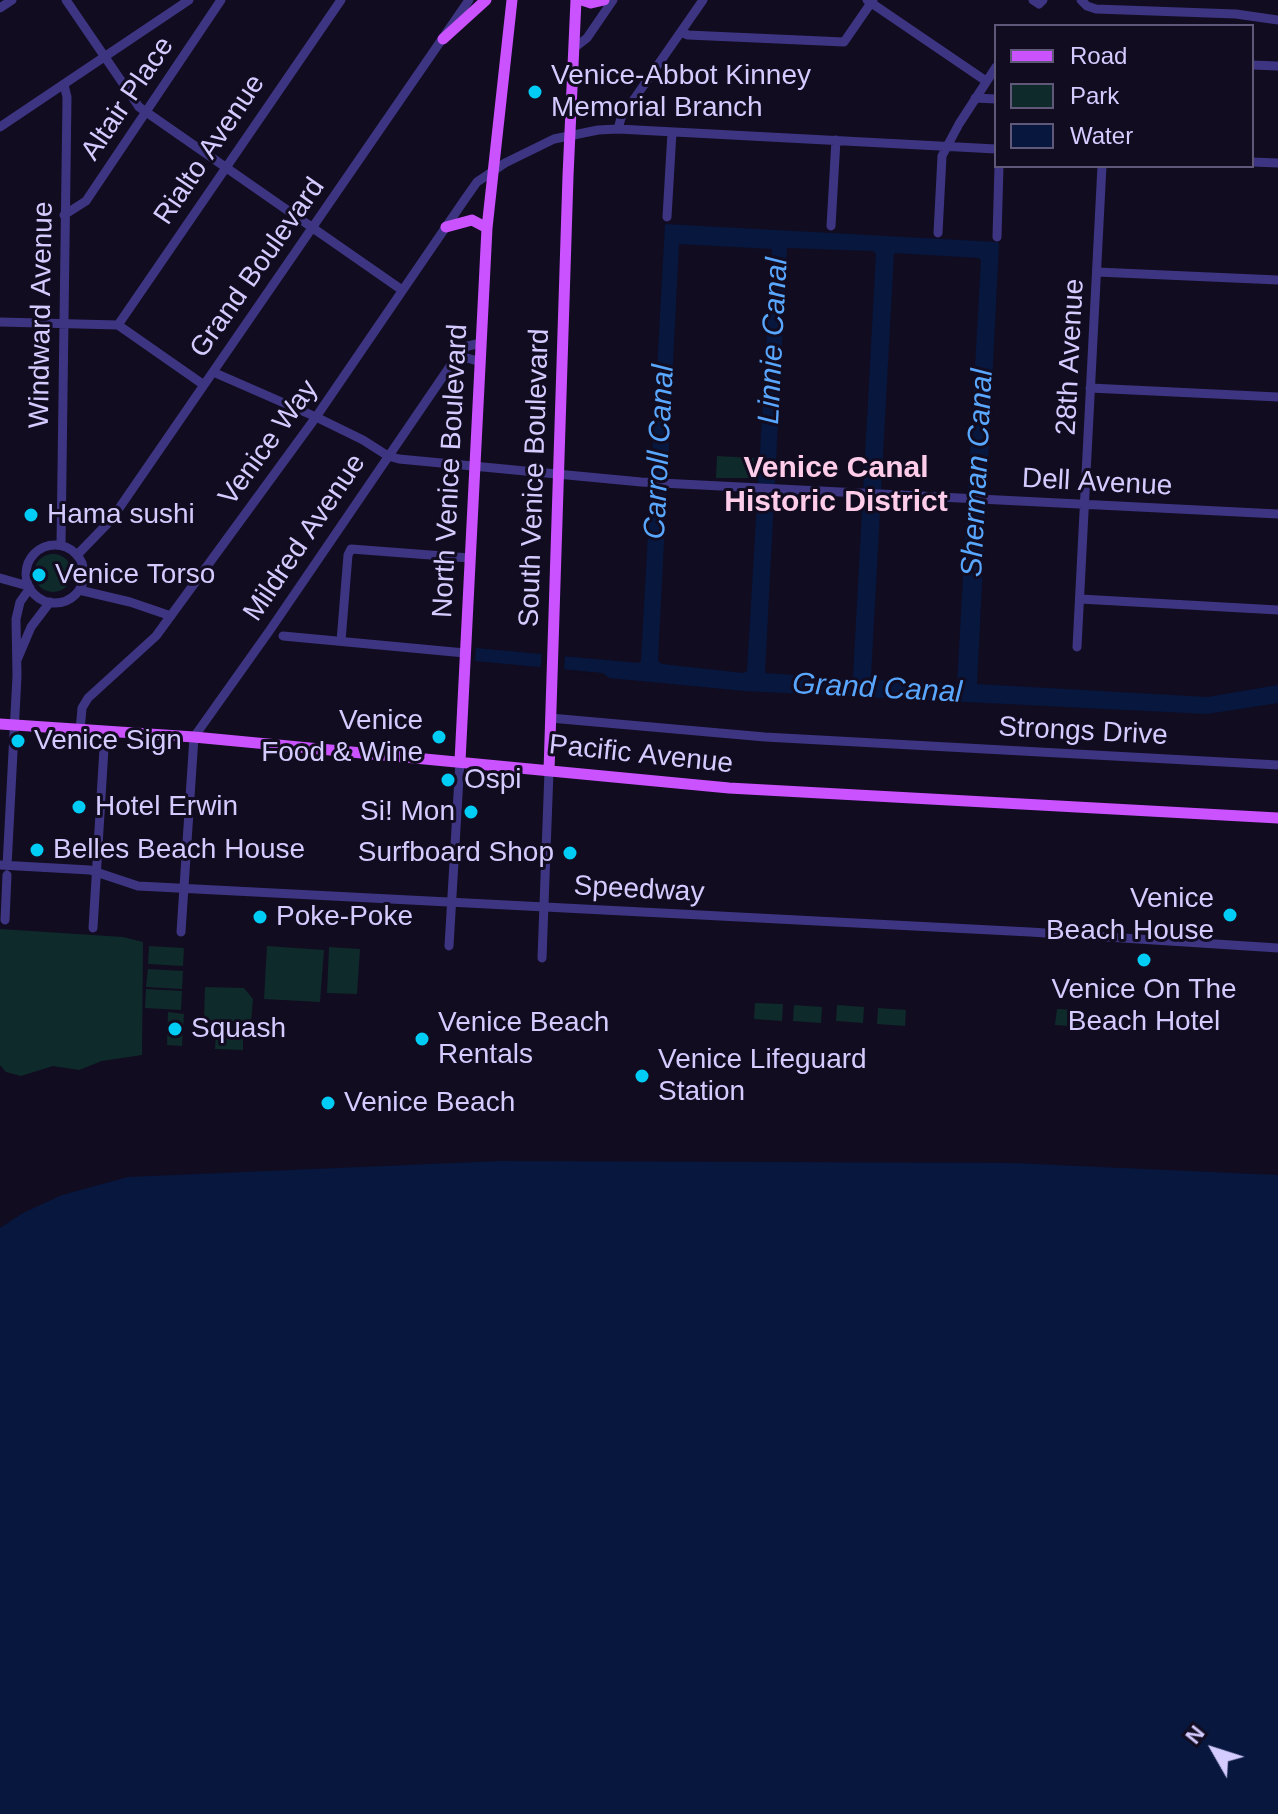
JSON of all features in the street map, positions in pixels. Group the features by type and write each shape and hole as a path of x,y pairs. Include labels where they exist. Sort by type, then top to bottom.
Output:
{"main road":[{"path":"443,39 486,0"},
{"name":"South Venice Boulevard","path":"549,771 576,0"},
{"path":"582,0 591,3 604,0"},
{"name":"North Venice Boulevard","path":"460,761 487,228 507,3"},
{"path":"446,227 472,220 487,228"},
{"name":"Pacific Avenue","path":"0,724 194,737 729,788 1278,818"}],"street":[{"path":"0,8 12,0"},
{"path":"66,0 134,102 402,290"},
{"path":"0,127 189,0"},
{"name":"Altair Place","path":"64,215 86,201 221,0"},
{"name":"Rialto Avenue","path":"118,325 341,0"},
{"name":"Grand Boulevard","path":"77,555 111,520 469,0"},
{"path":"574,48 587,38 613,0"},
{"path":"618,129 621,118 703,0"},
{"path":"1081,0 1096,9 1236,14 1278,20"},
{"path":"681,32 688,35 844,42 870,1 986,81"},
{"path":"1254,65 1278,66"},
{"path":"938,233 942,156 994,70"},
{"name":"Windward Avenue","path":"61,545 67,97 64,85"},
{"path":"975,98 994,99"},
{"name":"Venice Way","path":"80,731 82,708 91,694 151,642 171,616 316,417 477,182 491,173 541,143 571,135 618,129 994,149"},
{"path":"667,217 672,132"},
{"path":"831,226 836,140"},
{"path":"1254,162 1278,163"},
{"path":"997,237 999,168"},
{"name":"28th Avenue","path":"1077,647 1102,168"},
{"path":"1097,272 1278,280"},
{"path":"0,322 118,325 204,385"},
{"name":"Mildred Avenue","path":"194,737 463,349 481,343"},
{"path":"453,364 467,358 481,362"},
{"path":"213,372 316,417 388,456"},
{"path":"1090,388 1278,397"},
{"name":"Dell Avenue","path":"388,456 647,482 1278,514"},
{"path":"4,578 28,562 43,547 61,545 77,555 84,572 79,590 64,601 50,602 38,597 29,587 26,575 28,562"},
{"path":"341,641 351,549 470,558"},
{"path":"4,578 29,587"},
{"path":"17,660 18,607 29,587"},
{"path":"79,590 171,616"},
{"path":"1080,599 1278,610"},
{"path":"5,920 17,660 31,627 50,602"},
{"path":"283,636 465,653"},
{"name":"Strongs Drive","path":"550,718 765,737 1278,765"},
{"path":"93,928 105,732"},
{"path":"181,932 194,737"},
{"name":"North Venice Boulevard","path":"449,946 460,761"},
{"name":"South Venice Boulevard","path":"542,958 549,771"},
{"name":"Speedway","path":"5,869 98,873 138,886 183,889 1030,932 1278,948"}],"green space":[{"path":"717,456 754,458 753,478 716,478"},
{"path":"53,554 66,560 72,573 66,586 53,592 40,586 34,573 40,560"},
{"path":"0,929 123,937 143,942 142,1055 102,1061 79,1070 53,1066 21,1076 6,1072 0,1065"},
{"path":"149,946 184,948 183,966 148,964"},
{"path":"267,946 324,950 320,1002 264,999"},
{"path":"329,947 360,949 357,994 327,993"},
{"path":"148,969 183,971 182,989 146,987"},
{"path":"205,987 244,988 253,999 251,1022 204,1020"},
{"path":"146,989 182,991 181,1010 145,1008"},
{"path":"755,1003 783,1004 782,1021 754,1019"},
{"path":"794,1005 822,1007 821,1023 793,1021"},
{"path":"837,1005 864,1007 863,1023 836,1021"},
{"path":"878,1008 906,1010 905,1026 877,1024"},
{"path":"1057,1009 1084,1010 1083,1027 1055,1025"},
{"name":"Squash","path":"168,1012 184,1014 182,1046 167,1045"},
{"path":"216,1033 243,1034 243,1050 215,1049"}],"water":[{"path":"665,224 997,242 977,684 1207,697 1278,685 1278,703 1207,714 745,691 475,661 476,648 641,661","holes":["679,244 772,249 747,671 743,673 662,664 658,661","787,248 873,251 876,254 853,676 851,679 765,673","894,253 979,258 957,684 874,680 871,677"]},
{"path":"500,1161 1012,1163 1278,1175 1278,1814 0,1814 0,1228 23,1213 62,1195 128,1177"}],"pier":[{"path":"542,650 595,655 594,658 565,656 564,671 592,673 592,676 540,671"}],"place":[{"name":"Venice-Abbot Kinney Memorial Branch","path":"535,92"},
{"name":"Hama sushi","path":"31,515"},
{"name":"Venice Torso","path":"39,575"},
{"name":"Venice Food & Wine","path":"439,737"},
{"name":"Venice Sign","path":"18,741"},
{"name":"Ospi","path":"448,780"},
{"name":"Hotel Erwin","path":"79,807"},
{"name":"Si! Mon","path":"471,812"},
{"name":"Belles Beach House","path":"37,850"},
{"name":"Surfboard Shop","path":"570,853"},
{"name":"Venice Beach House","path":"1230,915"},
{"name":"Poke-Poke","path":"260,917"},
{"name":"Venice On The Beach Hotel","path":"1144,960"},
{"name":"Squash","path":"175,1029"},
{"name":"Venice Beach Rentals","path":"422,1039"},
{"name":"Venice Lifeguard Station","path":"642,1076"},
{"name":"Venice Beach","path":"328,1103"}],"district":[{"name":"Venice Canal Historic District","path":"836,486"}],"water label":[{"name":"Linnie Canal","path":"774,341"},
{"name":"Carroll Canal","path":"660,452"},
{"name":"Sherman Canal","path":"978,473"},
{"name":"Grand Canal","path":"877,689"}]}
